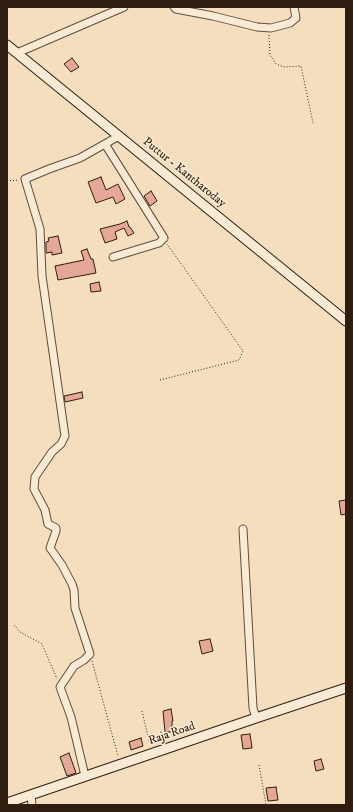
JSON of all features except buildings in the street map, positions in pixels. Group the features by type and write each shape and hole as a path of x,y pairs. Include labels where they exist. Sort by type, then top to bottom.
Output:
{"main road":[{"name":"Puttur - Kantharoday","path":"7,45 346,321"},
{"name":"Raja Road","path":"7,803 346,688"}],"street":[{"path":"17,53 124,7"},
{"path":"174,7 176,9 213,16 257,28 270,28 290,23 296,18 294,7"},
{"path":"85,776 71,717 60,687 74,666 90,654 75,608 72,584 62,565 50,548 56,528 48,524 45,510 34,489 35,477 52,452 61,444 65,436 42,276 40,229 25,179 49,168 80,158 119,136"},
{"path":"105,144 164,238 159,243 113,257"},
{"path":"243,529 253,708 256,718"},
{"path":"31,795 32,805"}],"path":[{"path":"270,28 270,55 276,64 284,67 301,66 313,123"},
{"path":"7,181 25,179"},
{"path":"160,380 239,360 243,351 164,238"},
{"path":"14,626 20,632 42,644 60,687"},
{"path":"90,654 120,764"},
{"path":"142,711 152,754"},
{"path":"259,765 266,805"}]}
